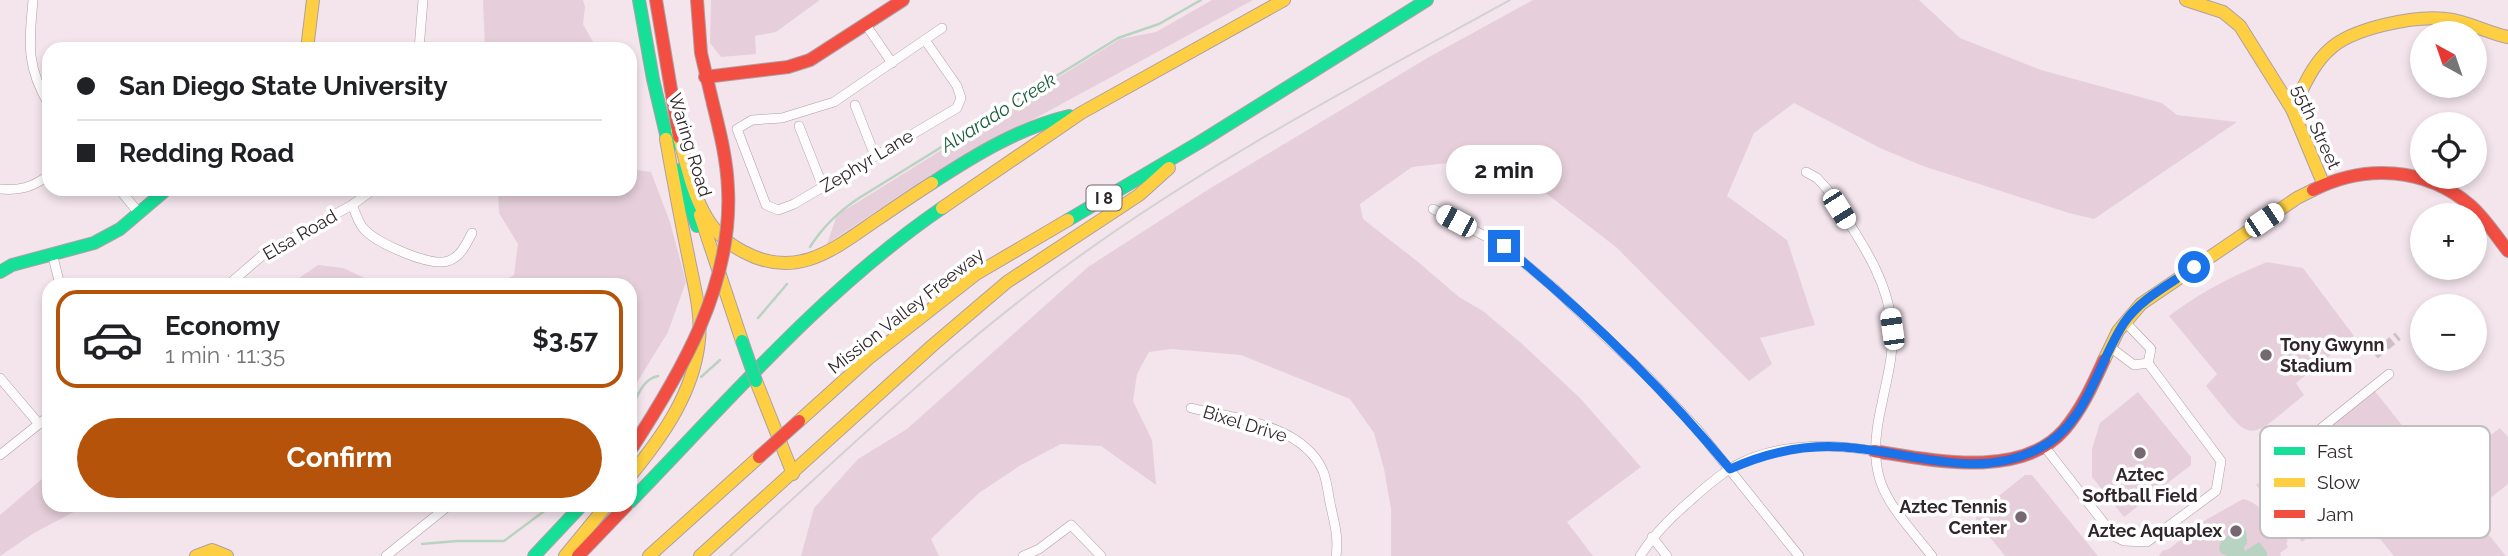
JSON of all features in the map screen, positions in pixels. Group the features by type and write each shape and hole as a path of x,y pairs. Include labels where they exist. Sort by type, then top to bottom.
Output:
{"main road":[{"path":"308,42 313,0"},
{"name":"Waring Road","path":"639,0 666,139 708,258 725,294 793,474"},
{"name":"Waring Road","path":"656,0 677,130 725,294"},
{"path":"637,439 695,342 714,297 725,254 728,206 725,157 705,77 696,24 697,0"},
{"path":"705,77 800,64 903,0"},
{"path":"637,495 802,324 870,263 936,212 1081,113 1284,0"},
{"name":"Mission Valley Freeway","path":"649,556 869,358 976,274 1200,142 1427,0"},
{"name":"55th Street","path":"2186,0 2223,12 2240,26 2292,109 2323,183 2381,171 2418,177 2444,187 2470,206 2508,251"},
{"path":"2292,109 2330,48 2352,34 2451,18 2508,37"},
{"path":"677,130 699,198 708,219 720,235 736,249 756,259 793,263 824,254 919,191 1035,125 1081,113"},
{"path":"637,467 678,411 692,376 699,338 695,291 666,139"},
{"path":"700,556 924,353 1007,282 1139,195 1200,142"},
{"path":"1874,451 1966,465 1997,464 2044,446 2058,436 2081,407 2109,347 2125,322 2148,299 2323,183"},
{"path":"0,272 12,265 94,243 120,229 159,196"},
{"path":"534,556 575,512"},
{"path":"565,556 601,512"},
{"path":"578,556 620,512"},
{"path":"196,556 214,550 227,556"}],"street":[{"path":"33,0 30,41 32,68 42,93"},
{"path":"420,42 423,0"},
{"path":"866,25 892,63 943,28"},
{"name":"Zephyr Lane","path":"892,63 834,102 782,118 752,120 737,129 766,205 778,211 794,204 957,108 961,98 957,86 925,40"},
{"path":"855,105 875,156"},
{"path":"799,126 823,187"},
{"path":"1806,172 1817,178 1827,189 1876,269 1889,302 1892,358 1877,422 1874,451 1880,484 1895,510 1932,556"},
{"path":"0,189 16,191 42,179"},
{"path":"125,196 139,213"},
{"name":"Elsa Road","path":"236,278 264,254 364,196"},
{"path":"352,205 361,226 374,239 431,262 449,261 461,253 472,233"},
{"path":"1433,209 1504,246 1554,288 1649,378 1697,429 1799,556"},
{"path":"52,253 58,278"},
{"path":"2044,446 2114,536 2123,541 2147,542 2216,491 2221,461 2148,363 2151,349 2125,322"},
{"path":"2109,347 2134,365 2148,363"},
{"path":"2324,426 2389,374"},
{"path":"0,378 39,424"},
{"name":"Bixel Drive","path":"1191,408 1277,430 1295,438 1309,451 1326,480 1339,543 1336,556"},
{"path":"0,455 42,422"},
{"path":"1640,556 1652,537 1730,469 1761,457 1802,448 1843,447 1874,451"},
{"path":"386,556 441,512"},
{"path":"1023,556 1039,549 1071,524 1101,556"},
{"path":"1652,537 1667,556"}],"shaded area":[{"path":"483,0 583,0 583,24 593,42 485,42"},
{"path":"711,0 820,0 776,32 755,36 756,54 721,57 710,43"},
{"path":"1212,0 1253,0 977,150 908,190 827,244 837,215 1120,39 1156,32"},
{"path":"1533,0 1919,0 1960,38 2041,70 2162,103 2177,115 2237,122 2094,219 1923,166 1880,148 1794,103 1754,133 1727,196 1787,240 1815,325 1760,338 1772,364 1749,381 1616,247 1509,165 1493,158 1412,167 1360,204 1363,219 1521,343 1579,397 1641,467 1567,522 1593,556 1391,556 1391,509 1384,469 1374,433 1350,399 1241,355 1171,349 1149,352 1137,374 1133,401 1152,440 1156,485 1101,446 1061,444 1021,465 979,493 931,539 939,556 801,556 814,508 858,459 907,429 1088,267 1209,189 1429,57"},
{"path":"637,170 651,172 670,222 686,282 668,332 637,382 637,278 509,278 514,275 518,244 499,213 498,196 637,196"},
{"name":"Tony Gwynn Stadium","path":"2267,262 2303,268 2354,336 2296,383 2304,395 2271,422 2251,431 2233,419 2206,386 2217,374 2169,316 2193,299"},
{"path":"318,265 343,268 365,278 299,278"},
{"path":"2374,390 2403,426 2329,426"},
{"name":"Aztec Softball Field","path":"2138,392 2191,457 2191,465 2124,517 2092,477 2092,449 2100,423"},
{"path":"2500,428 2508,437 2508,484 2490,498 2490,436"},
{"name":"Aztec Tennis Center","path":"2025,475 2032,475 2098,556 2005,556 1976,520 1976,514"},
{"path":"42,479 42,512 74,512 34,533 0,556 0,515"},
{"name":"Aztec Aquaplex","path":"2243,499 2250,501 2260,508 2260,538 2286,538 2288,547 2280,553 2281,556 2159,556 2162,551 2169,549 2204,521"},
{"path":"2239,528 2246,531 2245,551 2259,542 2267,556 2227,556 2221,553 2221,541"},
{"path":"2490,536 2506,556 2394,556 2379,538"}],"waterway":[{"name":"Alvarado Creek","path":"810,247 820,232 859,198 1118,38 1159,24 1201,0"},
{"name":"Alvarado Creek","path":"758,318 787,284"},
{"name":"Alvarado Creek","path":"701,377 720,360"},
{"name":"Alvarado Creek","path":"637,397 644,385 658,376"},
{"name":"Alvarado Creek","path":"422,544 504,541 543,512"}],"tunnel":[{"path":"2375,355 2398,336"}],"tram line":[{"path":"730,556 854,442 981,331 1070,263 1122,226 1231,157 1510,0"}],"traffic: fast":[{"path":"639,0 669,147"},
{"path":"1068,220 1200,142 1427,0"},
{"path":"932,183 1015,135 1069,116"},
{"path":"677,170 697,226"},
{"path":"0,272 12,265 94,243 120,229 159,196"},
{"path":"637,495 818,310 857,274 942,208"},
{"path":"742,341 756,381"},
{"path":"534,556 575,512"}],"traffic: slow":[{"path":"308,42 313,0"},
{"path":"942,208 1081,113 1284,0"},
{"path":"2186,0 2223,12 2240,26 2292,109 2323,183"},
{"path":"2292,109 2323,56 2339,42 2368,29 2402,21 2433,18 2462,22 2508,37"},
{"path":"677,130 695,192 711,224 731,244 763,260 797,262 829,251 932,183"},
{"path":"637,467 665,429 684,395 691,378 699,340 697,297 666,139"},
{"path":"700,556 933,345 1007,282 1139,195 1169,168"},
{"path":"2104,360 2118,331 2141,304 2297,198 2313,190"},
{"path":"700,215 742,341"},
{"path":"799,421 869,358 976,274 1068,220"},
{"path":"756,381 793,474"},
{"path":"649,556 759,457"},
{"path":"565,556 601,512"},
{"path":"196,556 212,550 227,556"}],"traffic: jam":[{"path":"656,0 679,137"},
{"path":"697,0 701,53 713,104"},
{"path":"705,77 788,67 810,60 903,0"},
{"path":"637,440 685,359 713,294 722,259 728,189 725,157 713,104"},
{"path":"2313,190 2353,176 2374,173 2414,177 2434,183 2470,205 2508,251"},
{"path":"1874,451 1922,459 1974,463 2024,456 2046,446 2064,430 2082,405 2104,360"},
{"path":"759,457 799,421"},
{"path":"578,556 620,512"}],"place":[{"name":"Tony Gwynn Stadium","path":"2266,355"},
{"name":"Aztec Softball Field","path":"2140,453"},
{"name":"Aztec Tennis Center","path":"2021,517"},
{"name":"Aztec Aquaplex","path":"2236,531"}],"route":[{"path":"1504,246 1554,288 1649,378 1730,469 1777,452 1811,447 1843,447 1966,465 1997,464 2040,449 2072,422 2112,341 2136,308 2194,267"}]}
